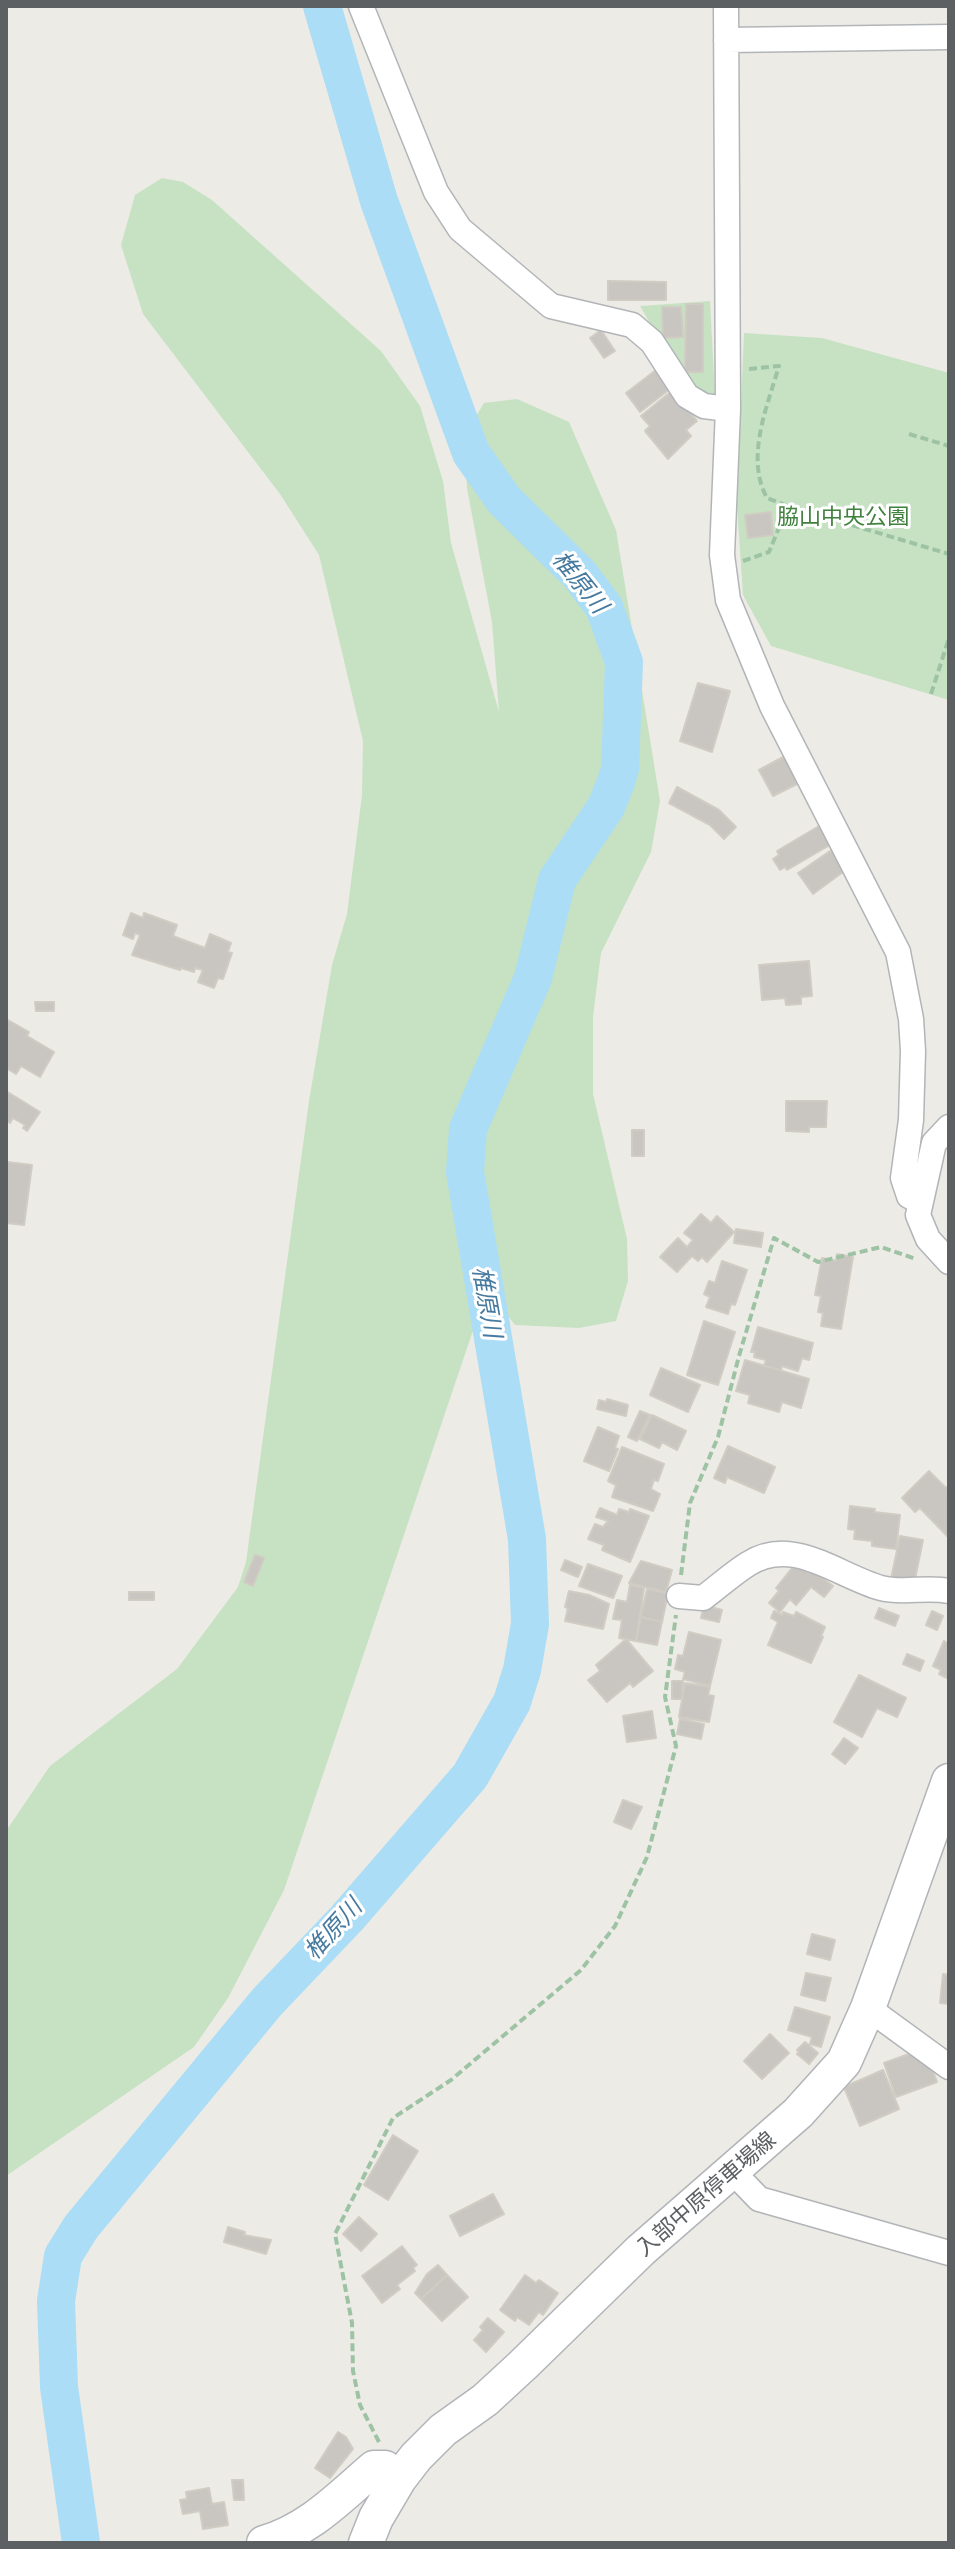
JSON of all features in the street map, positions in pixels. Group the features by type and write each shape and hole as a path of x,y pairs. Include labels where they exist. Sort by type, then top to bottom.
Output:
{"main road":[{"name":"入部中原停車場線","path":"366,2543 392,2473 485,2400 641,2250 798,2113 844,2062 868,2008 949,1781"},
{"path":"264,2543 286,2537 315,2520 374,2468 392,2473"}],"street":[{"path":"361,6 436,192 460,229 551,306 632,325 652,342 687,396 704,406 728,409"},
{"path":"726,6 728,409 722,555 728,600 772,706 898,952 911,1019 913,1051 911,1120 903,1178 909,1196 920,1202"},
{"path":"726,40 949,37"},
{"path":"947,1261 928,1239 918,1215 934,1143 949,1127"},
{"path":"679,1596 703,1598 749,1563 764,1556 786,1553 801,1555 879,1588 901,1592 949,1591"},
{"path":"868,2008 949,2067"},
{"path":"731,2170 759,2199 949,2253"}],"path":[{"path":"742,369 779,366 759,436 759,483 767,498 949,554"},
{"path":"909,434 949,446"},
{"path":"741,561 769,552 788,506"},
{"path":"931,694 949,638"},
{"path":"392,2473 374,2429 360,2405 353,2371 352,2323 335,2234 393,2118 451,2080 581,1970 615,1926 647,1857 676,1746 665,1697 690,1503 718,1437 774,1238 818,1262 881,1247 933,1265 947,1261"}],"green space":[{"path":"162,178 183,182 212,200 381,351 420,406 443,481 451,543 499,712 492,622 467,488 465,435 484,403 517,399 569,422 616,530 660,801 651,852 601,953 593,1017 593,1094 627,1239 628,1281 616,1321 579,1328 515,1325 487,1289 284,1890 228,1998 194,2047 6,2176 6,1831 50,1766 177,1669 238,1587 246,1562 309,1101 332,965 347,914 362,795 363,741 319,555 280,494 143,314 121,245 135,195"},
{"path":"710,301 715,396 704,393 682,374 640,306"},
{"name":"脇山中央公園","path":"744,333 822,338 949,373 949,700 771,646 743,595 737,506"}],"building":[{"path":"608,281 666,282 666,300 608,300"},
{"path":"686,304 703,304 703,372 685,372"},
{"path":"662,307 681,307 683,337 663,338"},
{"path":"601,330 615,351 604,358 590,338"},
{"path":"656,370 670,389 640,412 626,393"},
{"path":"673,390 697,421 686,430 691,436 668,459 645,431 650,426 641,416"},
{"path":"771,512 773,535 748,538 745,515"},
{"path":"698,683 730,691 712,752 680,741"},
{"path":"785,756 799,783 773,796 759,770"},
{"path":"677,787 719,810 736,827 724,839 710,825 669,803"},
{"path":"824,823 835,842 787,870 785,867 780,870 773,859 779,855 777,851"},
{"path":"833,849 847,869 813,894 798,873"},
{"path":"131,913 143,918 144,913 177,925 173,936 205,948 210,934 231,943 228,952 232,953 223,979 218,978 214,988 198,982 203,970 180,970 132,955 140,935 135,933 133,939 123,935"},
{"path":"809,961 812,996 801,997 801,1004 786,1005 785,998 762,1000 759,965"},
{"path":"35,1002 54,1002 54,1011 36,1011"},
{"path":"6,1019 54,1052 40,1077 21,1066 16,1074 6,1068"},
{"path":"6,1091 40,1112 27,1131 23,1128 25,1125 13,1118 10,1123 6,1120"},
{"path":"786,1101 827,1101 826,1127 809,1127 809,1132 786,1131"},
{"path":"632,1130 644,1130 644,1156 632,1156"},
{"path":"7,1162 32,1165 24,1225 6,1223"},
{"path":"701,1214 711,1223 717,1216 734,1232 707,1262 702,1257 698,1261 692,1256 677,1272 660,1257 678,1238 687,1247 693,1240 684,1233"},
{"path":"736,1229 763,1233 761,1247 734,1243"},
{"path":"837,1254 853,1257 841,1329 821,1326 823,1313 818,1312 821,1296 815,1295 822,1258 836,1261"},
{"path":"722,1261 747,1270 735,1305 731,1304 728,1314 706,1307 710,1297 704,1294 709,1281 715,1283"},
{"path":"704,1321 735,1332 718,1385 687,1375"},
{"path":"758,1327 813,1343 809,1360 802,1358 798,1371 782,1366 781,1370 764,1366 766,1360 754,1357 755,1352 751,1352"},
{"path":"745,1360 809,1379 801,1408 782,1402 779,1412 748,1403 750,1395 736,1391"},
{"path":"661,1368 700,1385 688,1412 650,1395"},
{"path":"607,1399 628,1405 626,1416 597,1409 599,1400 606,1402"},
{"path":"640,1411 650,1415 637,1441 628,1437"},
{"path":"652,1415 686,1431 677,1450 662,1442 659,1448 640,1439"},
{"path":"598,1427 619,1436 615,1448 618,1449 609,1471 584,1461"},
{"path":"728,1446 775,1467 764,1493 727,1477 725,1483 714,1478"},
{"path":"622,1447 664,1464 658,1481 654,1480 651,1489 660,1494 653,1511 612,1497 616,1485 608,1481"},
{"path":"929,1471 946,1488 949,1485 949,1538 920,1508 915,1512 902,1498"},
{"path":"850,1506 900,1515 896,1549 872,1546 872,1541 854,1539 855,1530 848,1529"},
{"path":"600,1508 617,1515 619,1509 629,1512 630,1509 649,1516 630,1562 602,1550 604,1545 588,1539 595,1524 603,1527 608,1521 596,1517"},
{"path":"900,1536 923,1540 914,1584 891,1579"},
{"path":"255,1555 264,1558 253,1586 244,1582"},
{"path":"565,1560 582,1567 578,1577 561,1570"},
{"path":"641,1561 672,1570 666,1592 629,1583"},
{"path":"796,1563 809,1573 812,1570 833,1586 824,1597 811,1587 796,1605 790,1599 780,1612 769,1603 779,1591 776,1588"},
{"path":"588,1564 622,1576 613,1598 579,1586"},
{"path":"630,1585 644,1588 636,1641 619,1638 622,1620 613,1619 617,1600 627,1602"},
{"path":"647,1589 668,1593 662,1622 641,1617"},
{"path":"569,1591 609,1604 603,1629 565,1621"},
{"path":"129,1592 154,1592 154,1600 129,1600"},
{"path":"704,1605 722,1610 719,1622 701,1618"},
{"path":"879,1608 899,1616 895,1626 875,1618"},
{"path":"774,1611 794,1616 796,1612 825,1627 811,1663 768,1645 778,1622 771,1618"},
{"path":"932,1611 943,1616 937,1630 926,1625"},
{"path":"641,1617 662,1622 657,1645 636,1641"},
{"path":"689,1632 721,1640 710,1686 683,1679 685,1672 675,1669 678,1655 683,1656"},
{"path":"626,1639 653,1671 633,1687 630,1683 607,1702 588,1680 600,1671 596,1665"},
{"path":"944,1641 949,1644 949,1679 939,1674 941,1670 933,1666"},
{"path":"907,1654 924,1661 920,1671 903,1664"},
{"path":"859,1675 906,1698 897,1717 877,1708 862,1737 834,1722"},
{"path":"672,1681 683,1681 682,1699 672,1699"},
{"path":"685,1683 710,1687 708,1695 714,1696 709,1722 679,1717"},
{"path":"652,1711 656,1738 627,1742 623,1716"},
{"path":"680,1719 704,1724 701,1739 677,1734"},
{"path":"844,1738 858,1748 845,1764 832,1754"},
{"path":"623,1800 642,1807 631,1829 614,1822"},
{"path":"812,1934 835,1940 830,1960 807,1954"},
{"path":"806,1973 831,1978 825,2001 801,1995"},
{"path":"943,1974 949,1975 949,2004 940,2003"},
{"path":"795,2007 830,2017 821,2047 810,2044 812,2037 788,2030"},
{"path":"770,2034 789,2053 762,2079 744,2061"},
{"path":"805,2042 818,2053 809,2064 797,2054"},
{"path":"920,2050 927,2055 937,2082 896,2097 884,2063"},
{"path":"883,2070 899,2109 860,2126 844,2087"},
{"path":"393,2135 418,2151 388,2200 364,2185"},
{"path":"493,2194 504,2214 460,2236 450,2216"},
{"path":"359,2217 377,2234 361,2251 343,2234"},
{"path":"228,2227 245,2232 244,2235 271,2240 266,2254 224,2242"},
{"path":"402,2246 417,2265 413,2268 415,2271 397,2285 400,2289 382,2303 362,2276"},
{"path":"438,2265 447,2275 421,2299 415,2293 427,2274"},
{"path":"447,2275 468,2297 442,2321 421,2299"},
{"path":"525,2275 558,2293 543,2315 539,2312 529,2325 517,2317 515,2321 500,2310"},
{"path":"488,2318 504,2332 486,2352 474,2340"},
{"path":"338,2432 346,2437 353,2449 330,2478 315,2468"},
{"path":"232,2480 243,2480 244,2500 234,2500"},
{"path":"209,2488 212,2504 224,2502 228,2525 203,2529 200,2511 183,2514 180,2500 187,2499 186,2492"}],"waterway":[{"name":"椎原川","path":"81,2543 59,2387 56,2301 63,2256 81,2227 267,2002 347,1918 470,1776 512,1702 522,1670 530,1624 527,1539 465,1172 468,1129 533,978 557,880 606,807 620,769 624,662 604,607 579,574 504,500 471,453 379,201 322,6"}]}
